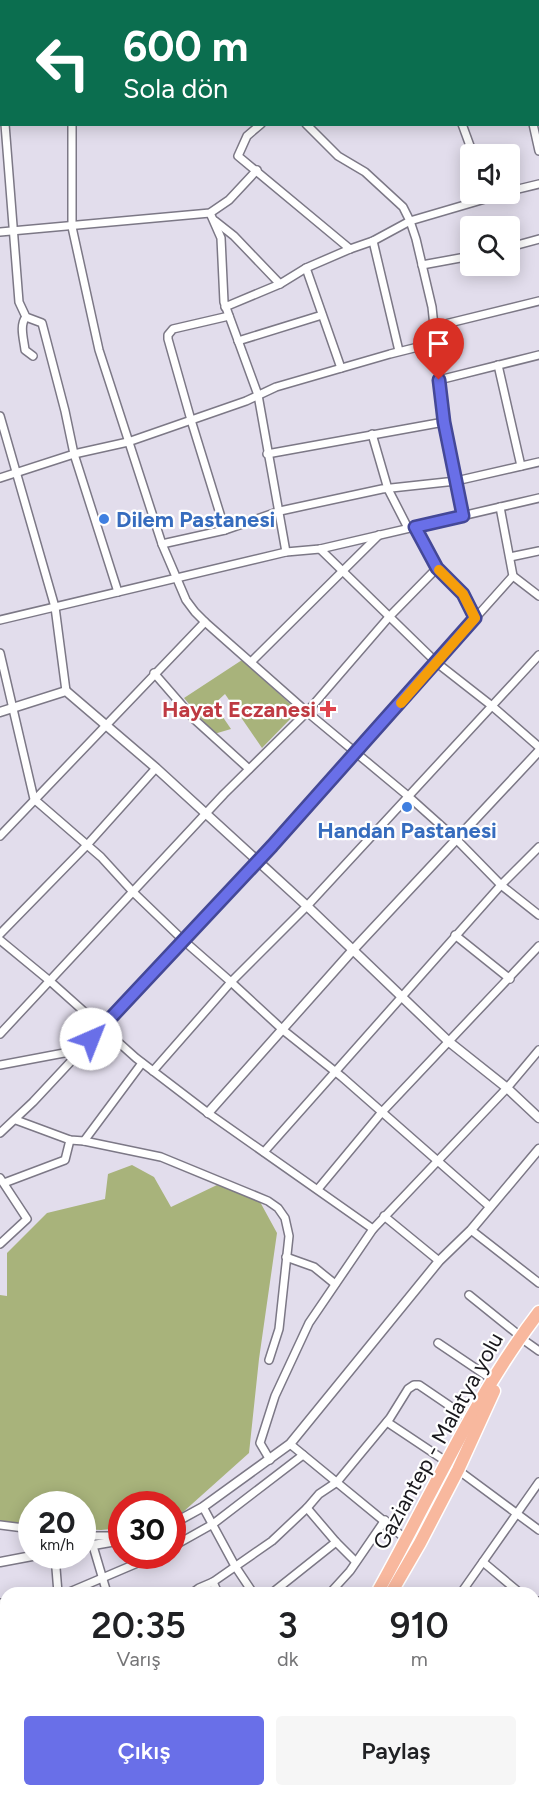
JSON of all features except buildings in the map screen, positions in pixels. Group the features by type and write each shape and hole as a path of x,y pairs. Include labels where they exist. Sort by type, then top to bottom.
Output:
{"highway":[{"name":"Gaziantep - Malatya yolu","path":"394,1587 458,1470 493,1392 539,1312"},
{"name":"Gaziantep - Malatya yolu","path":"380,1587 469,1419 523,1338 539,1323"}],"street":[{"path":"5,126 19,302 26,317 42,323 74,454 118,592"},
{"path":"72,126 70,182 72,227 99,350 162,544 186,600 205,622 307,712 408,796 456,839 501,885 539,915"},
{"path":"259,126 247,136 238,156 350,249"},
{"path":"308,126 338,156 365,172 403,207 410,221 432,308 444,422 463,516"},
{"path":"463,126 469,144"},
{"path":"533,126 539,151"},
{"path":"0,232 212,217 257,170"},
{"path":"520,189 539,184"},
{"path":"225,307 280,284 306,268 373,241 410,221 461,204"},
{"path":"212,217 234,236 280,284"},
{"path":"212,217 221,238 225,307 258,395 286,552"},
{"path":"520,244 539,239"},
{"path":"373,241 399,351"},
{"path":"422,265 460,258"},
{"path":"306,268 340,368"},
{"path":"433,327 539,301"},
{"path":"238,340 322,315"},
{"path":"225,530 168,335 173,329 229,316"},
{"path":"26,317 22,327 25,350 33,356"},
{"path":"0,478 74,454 128,442 276,387 434,343"},
{"path":"439,380 539,355"},
{"path":"498,365 521,466"},
{"path":"0,416 55,607 66,691 156,768 258,861 448,1041 507,1088 539,1118"},
{"path":"267,454 444,422"},
{"path":"372,434 388,489 437,568 463,594 475,618"},
{"path":"162,544 225,530 280,511 388,489 456,481 539,462"},
{"path":"0,620 286,552 320,549 539,498"},
{"path":"500,507 513,576 539,596"},
{"path":"251,662 379,535"},
{"path":"208,1113 352,951 539,749 492,706 437,663 320,549"},
{"path":"510,556 539,551"},
{"path":"1,1030 51,982 206,814 307,712 389,617 437,568"},
{"path":"0,1133 16,1120 258,861 513,576"},
{"path":"0,836 205,622"},
{"path":"0,653 34,799 101,857 133,892 183,940 283,1030 382,1112 489,1206"},
{"path":"153,1071 231,982 307,906 539,654"},
{"path":"154,673 194,719 249,769"},
{"path":"0,712 66,691"},
{"path":"0,934 87,845 156,768"},
{"path":"264,1152 400,997 501,885 539,847"},
{"path":"456,935 510,979"},
{"path":"0,952 3,942 142,1063 208,1113 374,1229"},
{"path":"318,1189 382,1112 539,946"},
{"path":"0,1065 80,1050"},
{"path":"270,1460 260,1443 275,1396 309,1323 384,1216 507,1088 539,1050"},
{"path":"84,1141 142,1063"},
{"path":"16,1120 70,1140 161,1157 268,1201 278,1208 285,1218 289,1236 279,1329 269,1360"},
{"path":"0,1244 27,1219 2,1181 65,1160 70,1140"},
{"path":"186,1517 204,1508 290,1444 439,1261 471,1230 539,1149"},
{"path":"384,1216 439,1261"},
{"path":"471,1230 539,1283"},
{"path":"286,1257 314,1267 335,1284"},
{"path":"469,1295 539,1351"},
{"path":"438,1343 493,1380"},
{"path":"201,1587 213,1582 272,1541 308,1508 319,1494 337,1482 387,1422 408,1389 414,1385 419,1385 469,1419"},
{"path":"387,1422 447,1462"},
{"path":"290,1444 407,1540"},
{"path":"186,1541 213,1524 303,1455"},
{"path":"458,1470 539,1530"},
{"path":"464,1587 539,1482"},
{"path":"204,1508 249,1587"},
{"path":"308,1508 355,1561"},
{"path":"335,1587 350,1571 385,1520"},
{"path":"0,1525 18,1527"},
{"path":"280,1587 336,1542"},
{"path":"96,1556 105,1587"},
{"path":"0,1562 18,1559"},
{"path":"483,1562 513,1587"},
{"path":"56,1569 58,1587"},
{"path":"82,1587 125,1569"},
{"path":"213,1582 215,1587"}],"green space":[{"path":"242,660 298,711 262,748 225,694 214,704 231,729 214,734 184,698"},
{"path":"132,1165 154,1177 171,1207 217,1185 259,1200 277,1233 259,1359 249,1453 186,1509 186,1491 108,1491 108,1529 96,1530 96,1491 18,1491 18,1524 0,1528 0,1295 7,1296 7,1253 47,1213 105,1199 108,1174"}],"slow traffic":[{"path":"401,703 475,618 463,594 439,570"}],"place":[{"name":"Dilem Pastanesi","path":"104,519"},
{"name":"Hayat Eczanesi","path":"328,709"},
{"name":"Handan Pastanesi","path":"407,807"}],"route":[{"path":"91,1039 272,846 475,618 463,594 437,568 415,527 463,516 444,422 439,380"}]}
